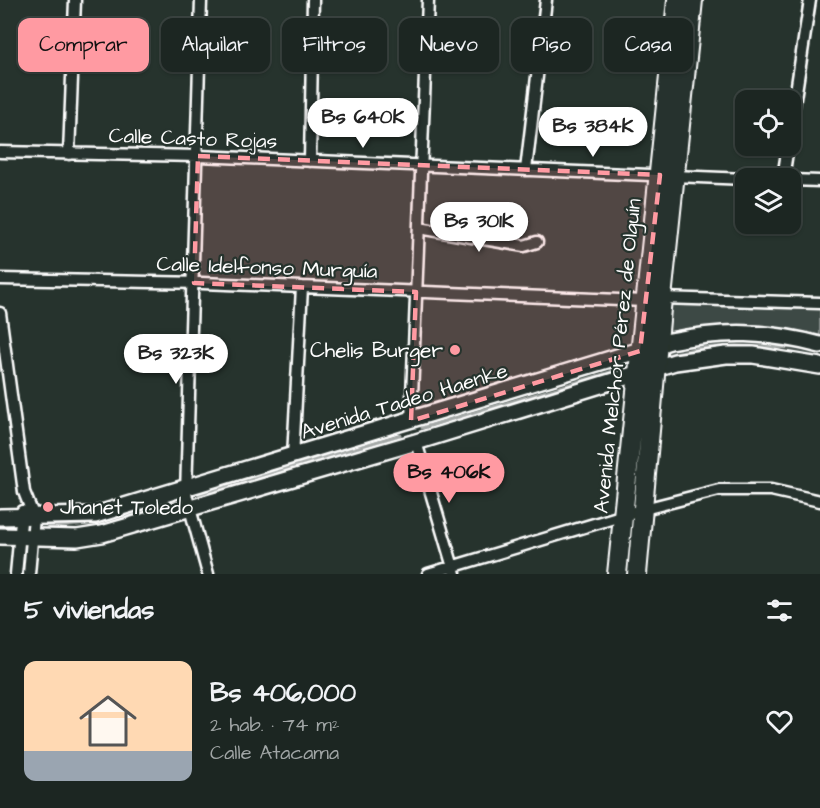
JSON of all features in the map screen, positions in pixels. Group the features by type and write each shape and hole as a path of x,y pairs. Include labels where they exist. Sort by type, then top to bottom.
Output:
{"highway":[{"name":"Avenida Melchor Pérez de Olguín","path":"667,175 677,0"},
{"name":"Avenida Melchor Pérez de Olguín","path":"617,574 637,373 653,299 667,175 693,0"},
{"name":"Avenida Melchor Pérez de Olguín","path":"637,574 658,345 653,299"}],"main road":[{"name":"Avenida Tadeo Haenke","path":"0,517 95,515 658,345 696,336 740,332 778,335 820,345"},
{"name":"Avenida Tadeo Haenke","path":"0,536 77,538 102,534 416,442 656,368 726,355 774,356 820,366"}],"street":[{"path":"69,154 75,0"},
{"path":"201,0 186,489 189,510 208,574"},
{"path":"310,161 313,0"},
{"path":"411,421 428,0"},
{"path":"526,170 546,0"},
{"path":"796,90 809,6 820,12"},
{"name":"Calle Casto Rojas","path":"0,152 198,156 735,178"},
{"path":"801,181 820,182"},
{"path":"419,228 524,246 537,242"},
{"name":"Calle Idelfonso Murguía","path":"0,279 820,303"},
{"path":"293,457 302,288"},
{"path":"0,313 28,517 29,574"},
{"path":"416,442 454,570"},
{"path":"428,574 454,570 694,495 741,488 771,490 820,501"},
{"path":"16,574 27,536"}],"highlighted area":[{"path":"198,156 660,175 640,351 411,421 416,292 194,283"}],"shaded area":[{"path":"671,302 820,307 820,338 778,328 743,325 669,333 666,330 666,307"},
{"path":"720,340 771,342 796,346 820,353 820,358 761,349 660,360 662,351"}],"waterway":[{"path":"667,355 699,348 736,346 801,348"},
{"path":"422,428 624,368"},
{"path":"199,494 400,435"},
{"path":"47,527 106,523 175,502"},
{"path":"0,527 6,527"}],"place":[{"name":"Chelis Burger","path":"455,350"},
{"name":"Jhanet Toledo","path":"48,507"}]}
